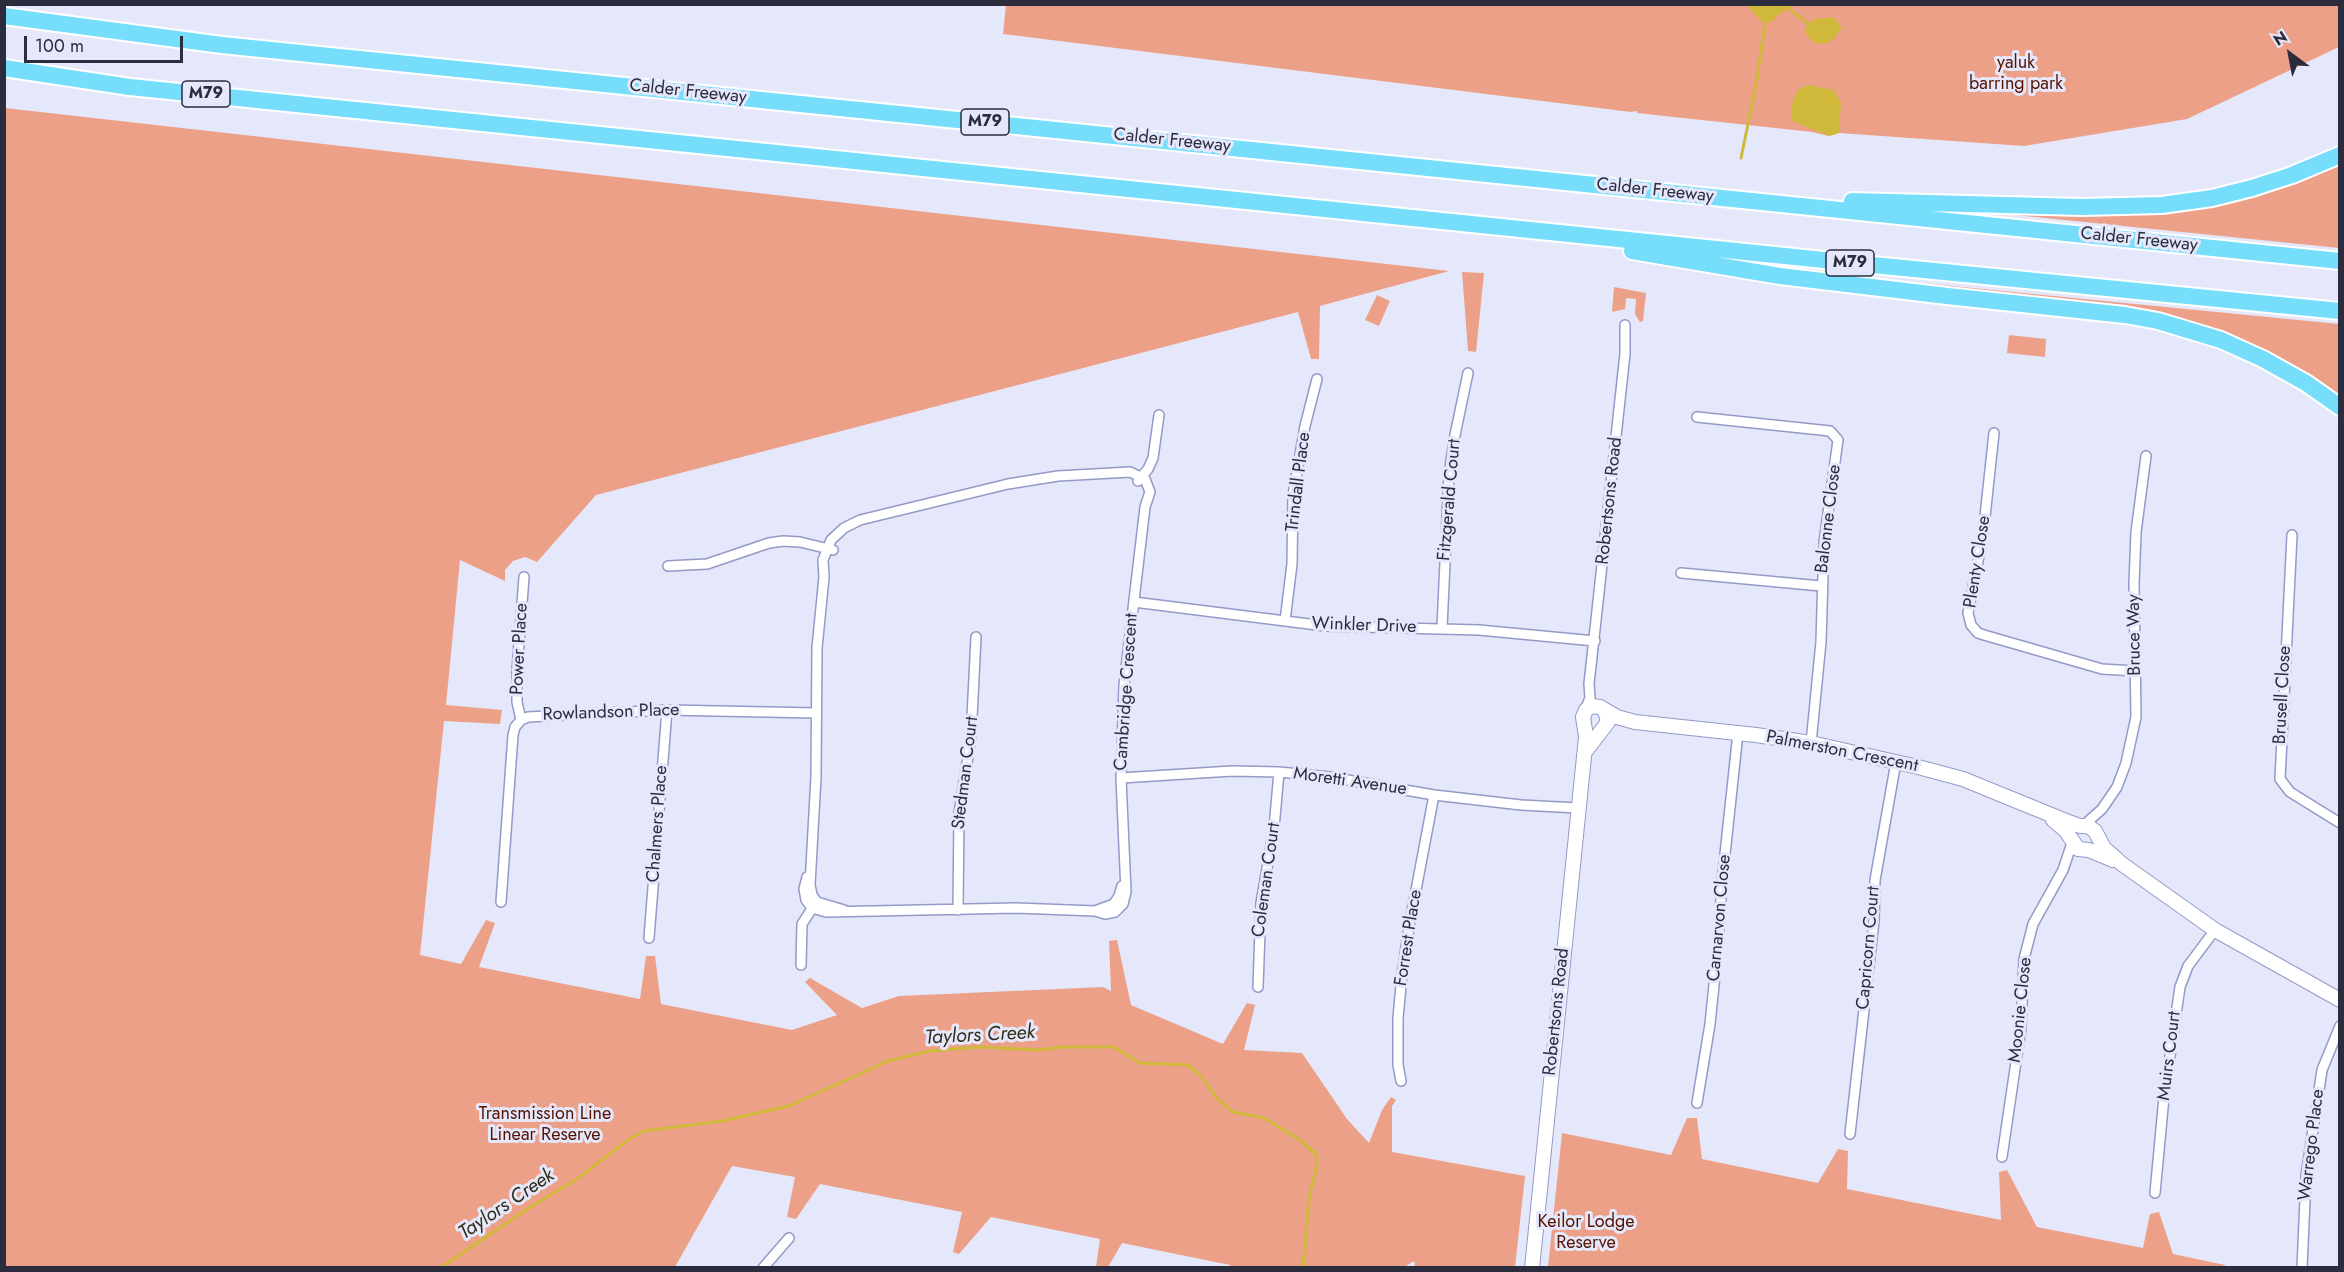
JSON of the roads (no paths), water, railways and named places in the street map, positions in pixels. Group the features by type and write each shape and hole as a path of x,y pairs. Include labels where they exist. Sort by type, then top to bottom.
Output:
{"highway":[{"name":"Calder Freeway","path":"4,16 232,46 2340,261"},
{"name":"M79","path":"4,68 130,87 2340,311"},
{"path":"1719,197 2082,207 2162,205 2212,198 2252,188 2292,175 2340,155"},
{"path":"1361,212 1632,250 1780,276 2125,315 2158,321 2212,336 2263,359 2306,383 2340,407"}],"street":[{"name":"Robertsons Road","path":"1532,1268 1586,737 1584,719 1590,698 1625,325"},
{"name":"Fitzgerald Court","path":"1442,628 1449,474 1468,373"},
{"name":"Trindall Place","path":"1285,621 1292,564 1293,495 1305,426 1317,379"},
{"path":"801,965 800,931 804,919 814,905 810,891 809,869 815,803 817,648 824,577 830,549 847,532 880,517 1029,480 1113,473 1140,479 1153,458 1159,415"},
{"name":"Balonne Close","path":"1697,417 1830,431 1836,436 1838,445 1824,543 1821,642 1811,743"},
{"name":"Plenty Close","path":"1994,433 1983,535 1968,613 1971,625 1978,633 2102,669 2135,671"},
{"name":"Bruce Way","path":"2082,825 2102,809 2117,787 2126,763 2136,717 2136,532 2146,456"},
{"name":"Cambridge Crescent","path":"814,905 844,910 1016,908 1095,911 1118,905 1124,878 1121,778 1124,685 1145,507 1140,479"},
{"name":"Brusell Close","path":"2292,535 2280,779 2290,792 2340,823"},
{"path":"668,566 707,564 769,543 800,542 830,549"},
{"path":"1681,573 1821,586"},
{"name":"Power Place","path":"520,720 517,702 517,670 524,577"},
{"name":"Winkler Drive","path":"1134,602 1334,627 1442,628 1595,641"},
{"name":"Stedman Court","path":"958,910 959,813 971,737 976,637"},
{"path":"1591,675 1608,718 1603,728 1590,730 1584,719 1592,706 1604,709"},
{"name":"Palmerston Crescent","path":"1604,709 1617,717 1635,722 1811,743 1896,762 1963,779 2042,812 2082,825"},
{"name":"Rowlandson Place","path":"501,902 513,735 520,720 528,717 666,710 816,713"},
{"name":"Chalmers Place","path":"649,938 666,710"},
{"name":"Palmerston Crescent","path":"1603,728 1635,722"},
{"name":"Robertsons Road","path":"1583,757 1603,728"},
{"name":"Carnarvon Close","path":"1697,1102 1710,1024 1738,733"},
{"name":"Capricorn Court","path":"1850,1134 1874,921 1875,880 1896,762"},
{"name":"Moretti Avenue","path":"1121,778 1232,771 1279,772 1330,777 1434,795 1521,805 1578,808"},
{"name":"Coleman Court","path":"1258,987 1261,903 1275,819 1279,772"},
{"name":"Forrest Place","path":"1401,1081 1398,1065 1398,1018 1402,975 1434,795"},
{"name":"Bruce Way","path":"2097,836 2102,809"},
{"name":"Palmerston Crescent","path":"2042,812 2072,840"},
{"path":"2122,864 2088,850 2078,849 2072,840 2074,831 2082,825 2092,828 2122,864 2215,930 2340,1000"},
{"path":"2088,850 2095,845 2097,836"},
{"name":"Moonie Close","path":"2002,1157 2021,1028 2024,959 2033,924 2063,870 2072,840"},
{"name":"Moonie Close","path":"2063,870 2088,850"},
{"name":"Muirs Court","path":"2155,1193 2164,1097 2180,987 2188,966 2215,930"},
{"name":"Warrego Place","path":"2302,1268 2306,1176 2322,1070 2340,1026"},
{"path":"763,1268 789,1238"}],"waterway":[{"path":"1789,9 1809,24"},
{"path":"1741,158 1756,85 1765,23"},
{"name":"Taylors Creek","path":"440,1268 532,1206 577,1179 628,1140 644,1131 722,1121 789,1106 888,1061 930,1051 980,1047 1039,1050 1062,1047 1114,1047 1140,1063 1188,1065 1201,1076 1216,1097 1233,1112 1264,1118 1300,1140 1316,1154 1317,1164 1309,1198 1303,1268"}],"park label":[{"name":"yaluk barring park","path":"2016,74"},
{"name":"Transmission Line Linear Reserve","path":"545,1125"},
{"name":"Keilor Lodge Reserve","path":"1586,1233"}]}
